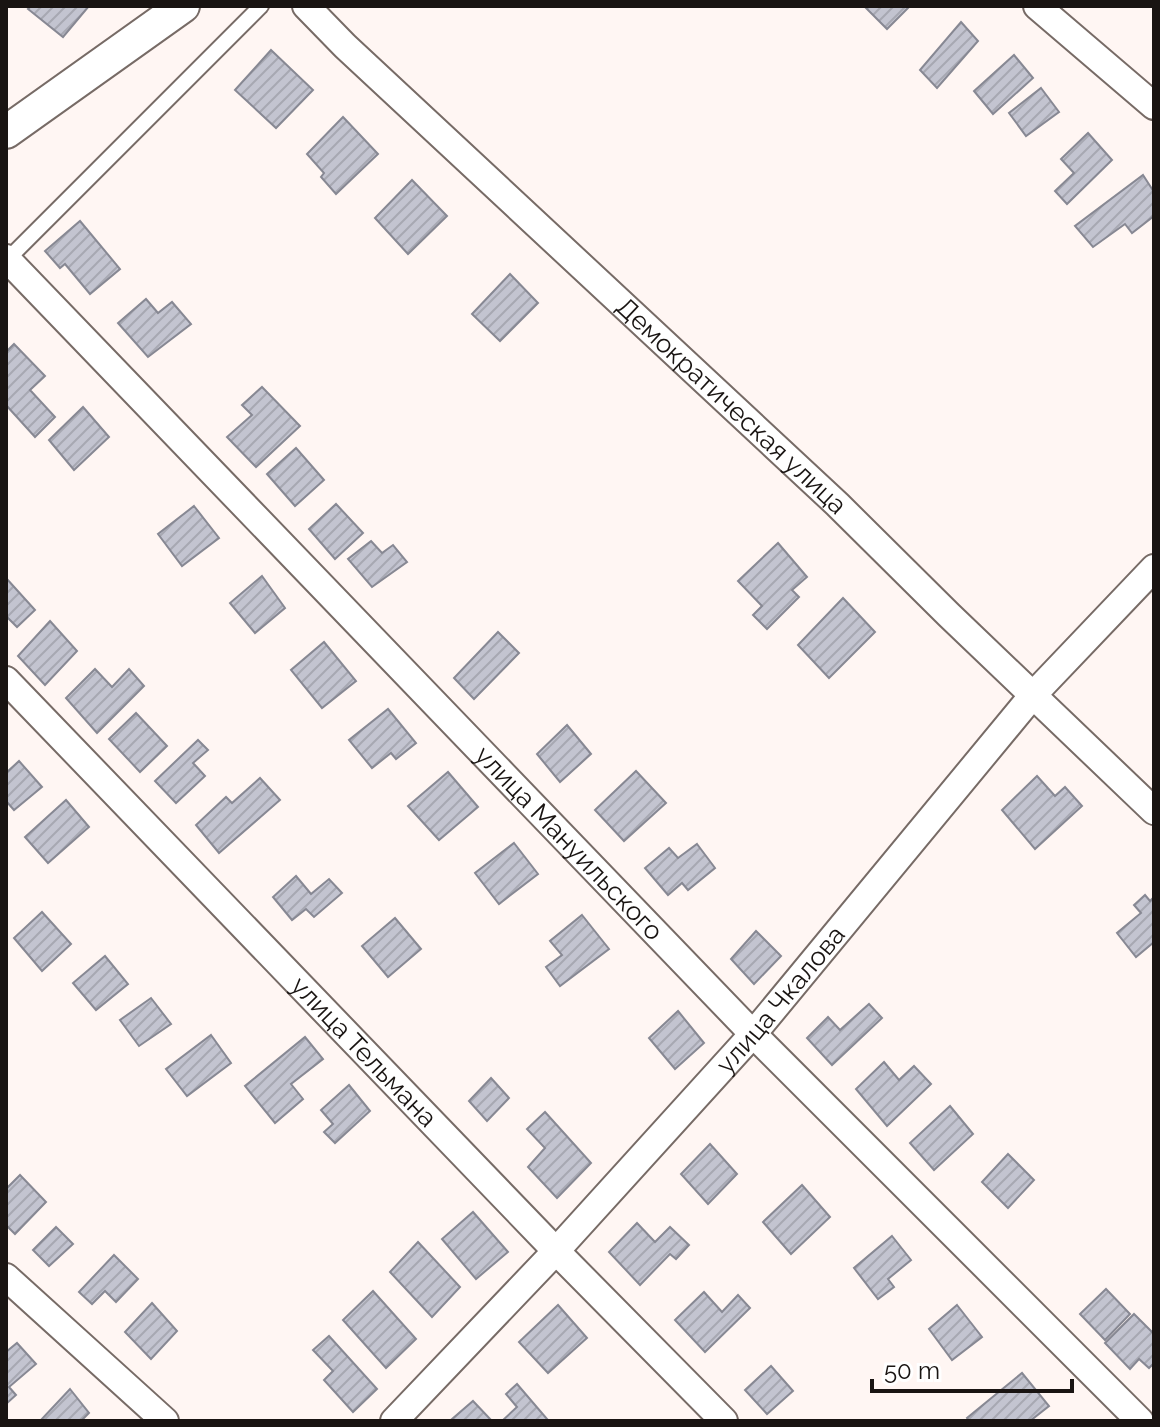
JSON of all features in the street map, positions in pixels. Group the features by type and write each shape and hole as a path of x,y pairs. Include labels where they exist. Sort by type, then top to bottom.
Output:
{"street":[{"path":"6,132 183,6"},
{"name":"Демократическая улица","path":"306,6 345,46 837,504 1154,811"},
{"path":"1037,6 1154,106"},
{"name":"улица Мануильского","path":"7,259 753,1034 1140,1421"},
{"name":"улица Чкалова","path":"394,1421 556,1251 753,1034 1033,695 1154,568"},
{"name":"улица Тельмана","path":"6,680 724,1421"},
{"path":"6,1277 165,1421"}],"lane":[{"path":"7,259 261,6"}],"building":[{"path":"31,6 89,6 63,37 28,9"},
{"path":"864,6 910,6 887,29"},
{"path":"961,22 978,41 937,88 920,70"},
{"path":"271,50 313,90 276,128 235,90"},
{"path":"1014,55 1033,78 993,114 974,91"},
{"path":"1041,88 1059,112 1026,136 1009,113"},
{"path":"343,117 378,154 336,194 321,177 324,173 307,154"},
{"path":"1088,133 1112,160 1067,204 1055,191 1074,173 1061,159"},
{"path":"1143,175 1154,192 1154,216 1132,233 1125,224 1093,247 1075,226"},
{"path":"412,180 447,216 408,254 375,218"},
{"path":"80,221 120,269 90,294 65,264 60,268 45,251"},
{"path":"510,274 538,303 500,341 472,314"},
{"path":"146,299 158,313 172,302 191,324 148,357 118,323"},
{"path":"14,344 45,376 30,390 55,417 35,437 6,405 6,352"},
{"path":"262,387 300,426 256,467 227,437 252,415 242,405"},
{"path":"83,407 109,437 74,470 49,440"},
{"path":"296,448 324,480 295,506 267,474"},
{"path":"336,504 363,533 335,559 309,529"},
{"path":"194,506 219,538 182,566 158,534"},
{"path":"371,541 382,553 393,545 407,562 372,587 348,559"},
{"path":"778,543 807,577 792,590 799,597 767,629 753,615 762,606 738,581"},
{"path":"262,576 285,608 255,633 230,603"},
{"path":"6,578 35,610 17,627 6,616"},
{"path":"843,598 875,632 829,678 798,645"},
{"path":"50,621 77,651 45,685 18,656"},
{"path":"498,632 519,653 474,699 454,678"},
{"path":"324,642 356,681 322,708 291,670"},
{"path":"95,669 112,687 129,669 144,686 97,733 66,698"},
{"path":"388,709 416,743 396,759 391,753 372,768 349,740"},
{"path":"136,713 167,746 140,772 109,739"},
{"path":"567,725 591,754 560,782 537,754"},
{"path":"198,740 208,750 193,763 205,776 176,803 155,781"},
{"path":"19,761 42,787 14,810 6,801 6,773"},
{"path":"636,771 666,803 624,841 595,810"},
{"path":"448,772 478,807 439,840 408,806"},
{"path":"1037,776 1055,796 1065,787 1082,806 1035,849 1002,810"},
{"path":"260,778 280,800 219,853 196,825 226,797 232,803"},
{"path":"66,800 89,827 48,863 25,837"},
{"path":"514,843 538,874 499,904 475,873"},
{"path":"697,844 715,868 688,890 682,883 668,895 645,868 669,848 678,858"},
{"path":"296,876 311,894 329,879 342,893 314,917 306,909 292,920 273,897"},
{"path":"1145,895 1150,901 1154,897 1154,942 1136,957 1117,933 1141,913 1134,905"},
{"path":"42,912 71,944 42,971 14,938"},
{"path":"582,915 609,949 560,986 546,967 562,955 550,941"},
{"path":"395,918 421,949 388,977 362,946"},
{"path":"756,931 781,956 754,984 731,959"},
{"path":"105,956 128,984 96,1010 73,983"},
{"path":"151,998 171,1024 139,1046 120,1020"},
{"path":"869,1004 882,1018 832,1065 807,1038 828,1017 840,1030"},
{"path":"678,1011 704,1043 675,1069 649,1038"},
{"path":"211,1035 231,1063 187,1096 166,1069"},
{"path":"305,1037 323,1059 291,1084 303,1099 275,1123 245,1086"},
{"path":"884,1062 899,1080 914,1066 931,1084 887,1126 856,1089"},
{"path":"491,1078 509,1098 487,1121 469,1101"},
{"path":"349,1085 370,1111 335,1143 324,1132 333,1124 321,1110"},
{"path":"950,1106 973,1134 934,1170 910,1143"},
{"path":"545,1112 591,1163 557,1198 528,1167 545,1148 527,1129"},
{"path":"710,1144 737,1174 708,1204 681,1174"},
{"path":"1008,1154 1034,1180 1008,1208 982,1182"},
{"path":"20,1175 46,1202 15,1234 6,1225 6,1189"},
{"path":"802,1185 830,1217 791,1254 763,1222"},
{"path":"473,1212 508,1252 476,1279 442,1239"},
{"path":"637,1223 655,1242 670,1227 689,1245 676,1259 670,1254 640,1285 609,1252"},
{"path":"56,1227 73,1244 49,1266 33,1250"},
{"path":"892,1236 911,1260 888,1279 894,1287 878,1299 854,1268"},
{"path":"418,1242 460,1287 432,1317 390,1272"},
{"path":"114,1255 138,1279 116,1302 105,1291 92,1304 79,1292"},
{"path":"1106,1289 1130,1314 1105,1340 1080,1314"},
{"path":"373,1291 416,1339 386,1368 343,1320"},
{"path":"704,1292 722,1312 738,1295 750,1308 705,1352 675,1320"},
{"path":"152,1303 177,1331 151,1359 125,1332"},
{"path":"558,1305 587,1338 548,1373 519,1342"},
{"path":"957,1305 982,1337 952,1360 929,1329"},
{"path":"1134,1314 1154,1334 1154,1363 1149,1368 1139,1359 1130,1369 1105,1343"},
{"path":"329,1336 377,1389 353,1412 324,1380 333,1371 313,1350"},
{"path":"17,1343 36,1364 9,1387 16,1395 6,1404 6,1352"},
{"path":"771,1366 793,1391 767,1414 745,1390"},
{"path":"1022,1373 1049,1406 1030,1421 969,1421 967,1418"},
{"path":"517,1384 547,1419 545,1421 502,1421 517,1407 506,1394"},
{"path":"70,1389 89,1413 81,1421 40,1421"},
{"path":"473,1401 492,1421 452,1419"}]}
